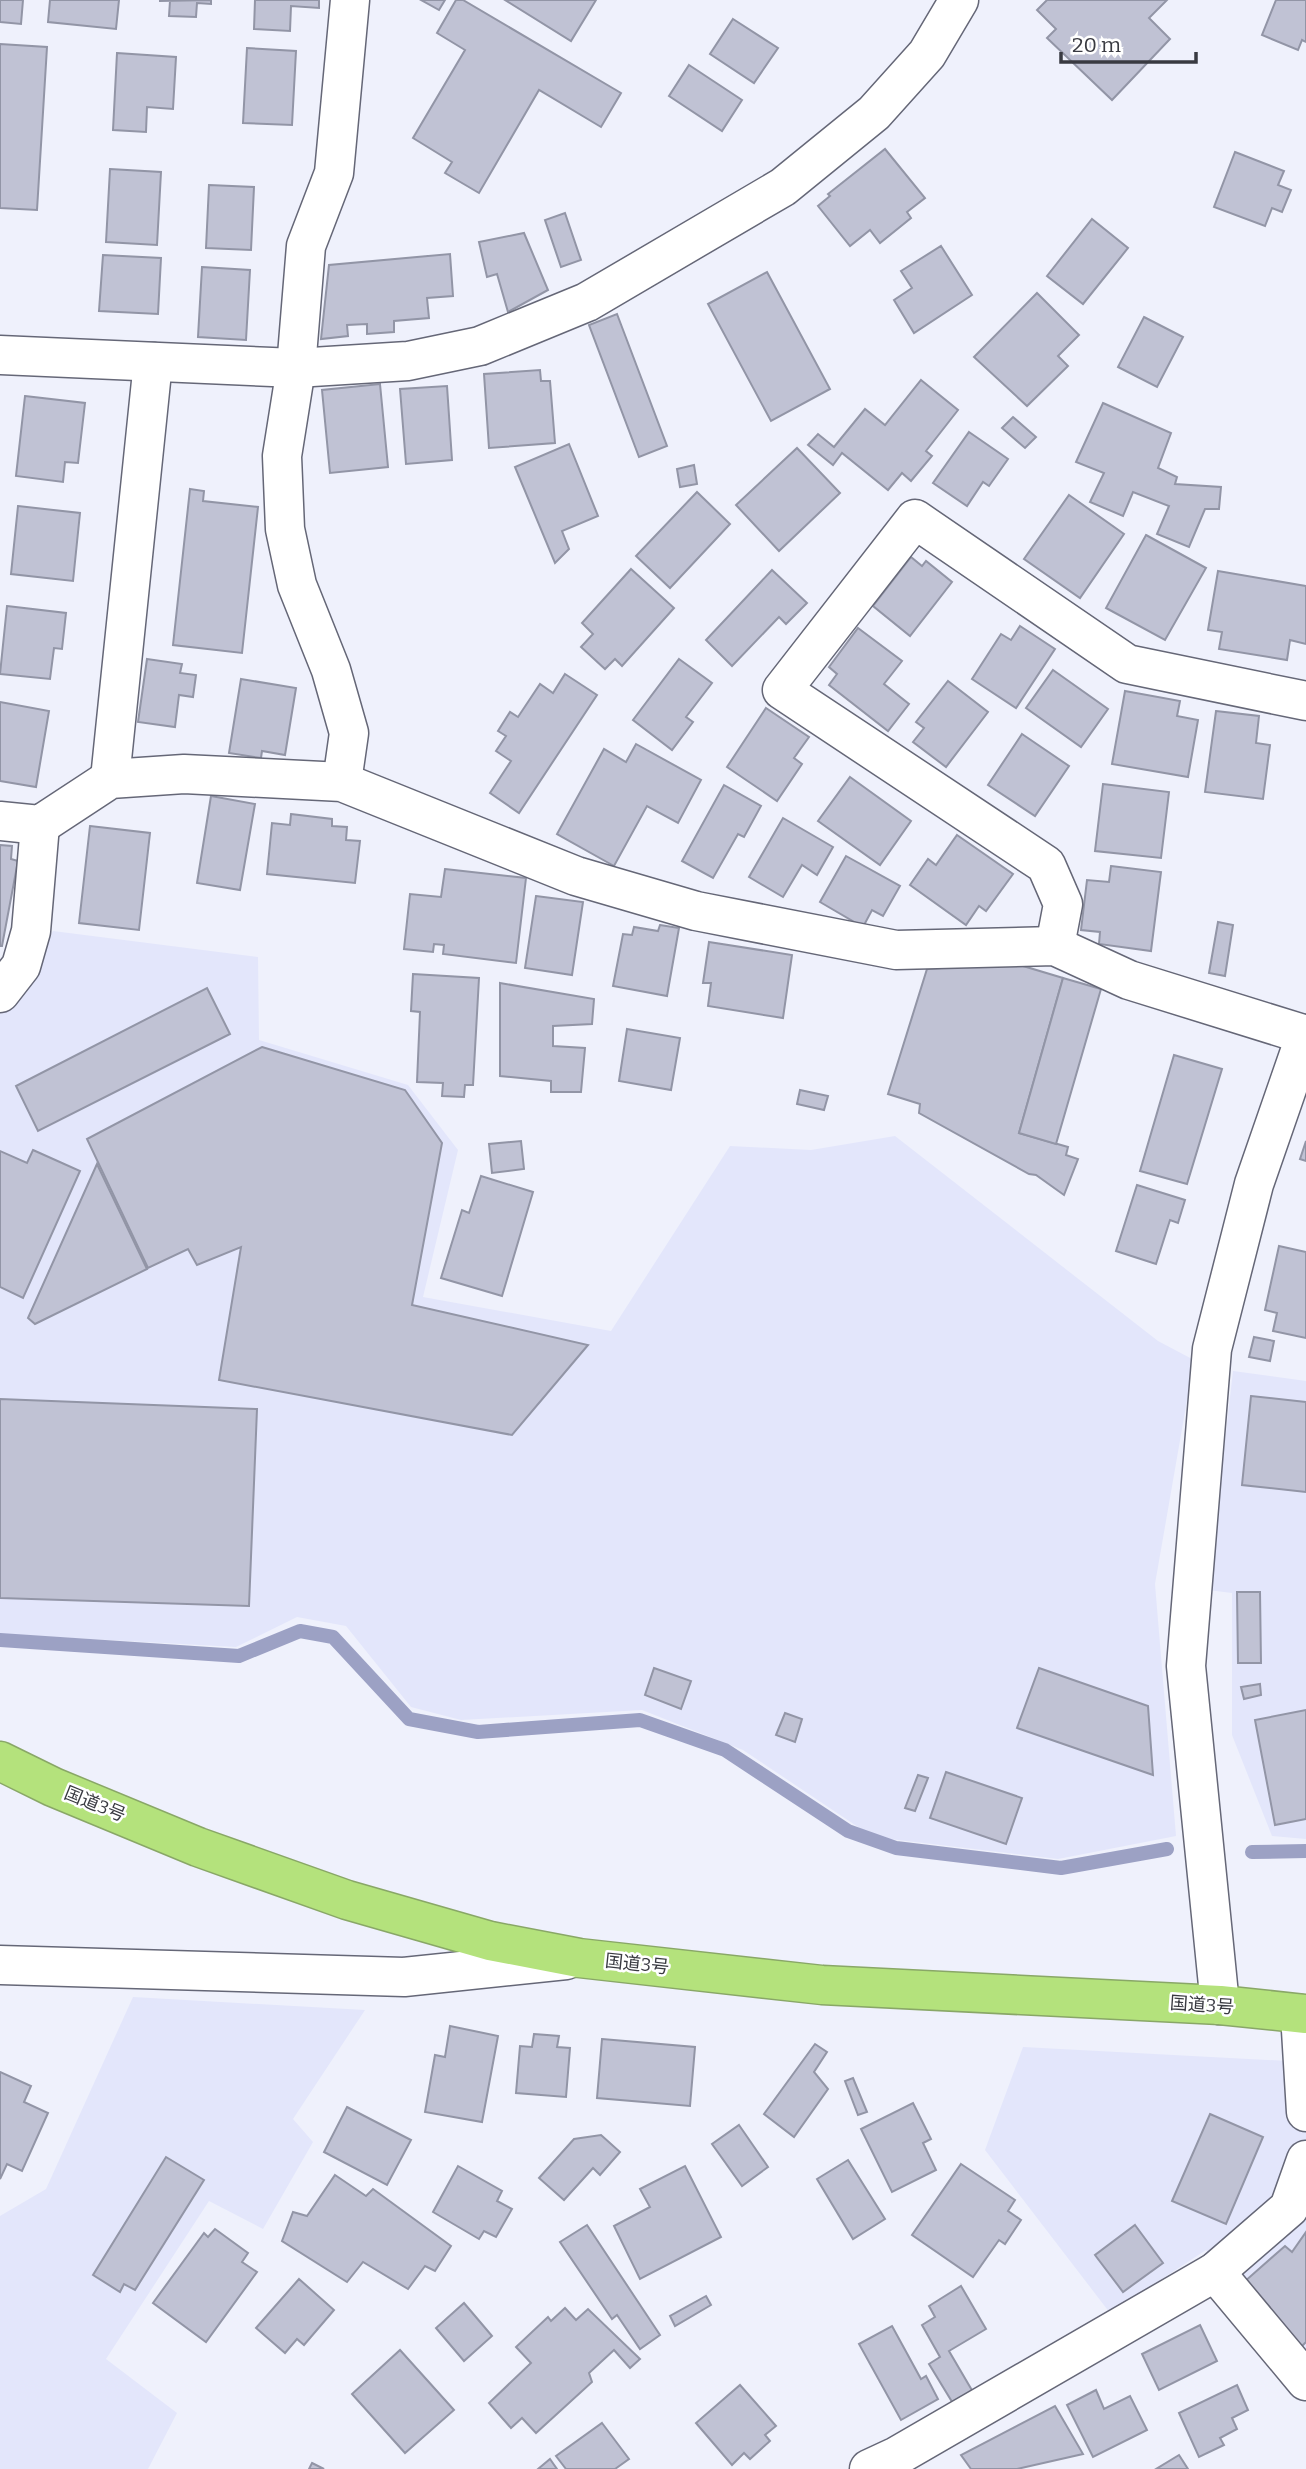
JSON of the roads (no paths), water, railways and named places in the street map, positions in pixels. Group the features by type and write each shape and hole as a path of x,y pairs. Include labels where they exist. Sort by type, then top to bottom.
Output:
{"highway":[{"name":"国道3号","path":"0,1761 54,1787 198,1847 347,1900 490,1941 579,1958 822,1984 1220,2005 1303,2014"}],"street":[{"path":"342,782 349,733 331,670 297,585 285,529 282,456 296,369 306,246 334,173 350,0"},
{"path":"0,355 296,369 408,361 480,346 587,302 783,187 874,113 928,54 958,0"},
{"path":"110,779 153,362"},
{"path":"1055,946 1063,904 1046,865 782,690 915,519 1127,664 1306,701"},
{"path":"0,821 40,825 110,779 184,774 342,782 576,876 696,911 895,950 1055,946 1129,980 1306,1035 1254,1184 1212,1349 1186,1666 1220,2005"},
{"path":"0,993 21,965 31,931 40,825"},
{"path":"0,1965 404,1977 579,1958"},
{"path":"1303,2014 1306,2112"},
{"path":"869,2469 897,2456 1215,2272 1289,2208 1306,2160"},
{"path":"1215,2272 1306,2381"}],"waterway":[{"path":"0,1640 239,1656 300,1631 333,1637 409,1719 478,1732 640,1720 725,1750 848,1831 896,1848 1061,1868 1167,1849"},
{"path":"1252,1852 1306,1851"}]}
